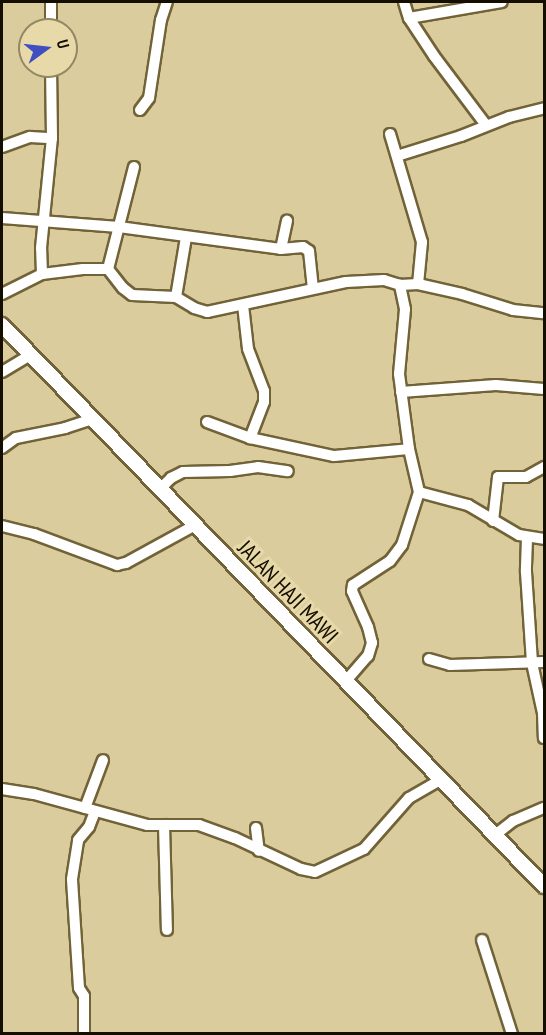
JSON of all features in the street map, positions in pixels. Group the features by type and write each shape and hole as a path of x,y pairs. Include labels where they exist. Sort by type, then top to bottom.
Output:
{"street":[{"path":"51,2 51,18"},
{"path":"140,110 149,98 159,31 166,2"},
{"path":"404,2 409,18 447,75 486,125"},
{"path":"409,18 502,2"},
{"path":"42,274 41,248 46,220 52,138 51,78"},
{"path":"397,156 461,136 486,125 544,108"},
{"path":"390,134 422,242 418,284"},
{"path":"2,147 21,139 52,138"},
{"path":"134,167 119,227 112,244 108,269 123,288 132,295 177,297 203,312 346,282 384,280 400,285 418,284 513,310 544,313"},
{"path":"2,218 119,227 280,249 303,247 308,250 313,288"},
{"path":"280,249 287,220"},
{"path":"177,297 186,237"},
{"path":"2,294 42,274 83,268 108,269"},
{"path":"345,682 368,656 372,643 352,587 390,561 402,545 419,492 409,449 401,392 399,365 405,309 400,285"},
{"path":"243,305 248,349 264,391 264,402 250,438"},
{"name":"JALAN HAJI MAWI","path":"2,325 544,886"},
{"path":"2,372 30,355"},
{"path":"401,392 496,385 544,389"},
{"path":"2,448 16,438 65,428 92,419"},
{"path":"207,422 250,438 334,456 409,449"},
{"path":"160,489 171,478 183,472 258,467 288,471"},
{"path":"494,521 498,477 526,477 544,467"},
{"path":"419,492 468,506 527,538 544,539"},
{"path":"2,526 34,534 117,565 126,563 195,525"},
{"path":"527,538 526,572 532,663 544,713 544,738"},
{"path":"429,659 450,665 544,662"},
{"path":"84,1034 84,996 79,988 72,879 78,840 89,827 90,809 103,760"},
{"path":"2,789 147,825 199,825 235,838 301,869 321,871 349,858 372,842 409,798 442,778"},
{"path":"495,836 513,821 544,808"},
{"path":"164,825 167,930"},
{"path":"256,828 259,851"},
{"path":"482,940 512,1034"}]}
